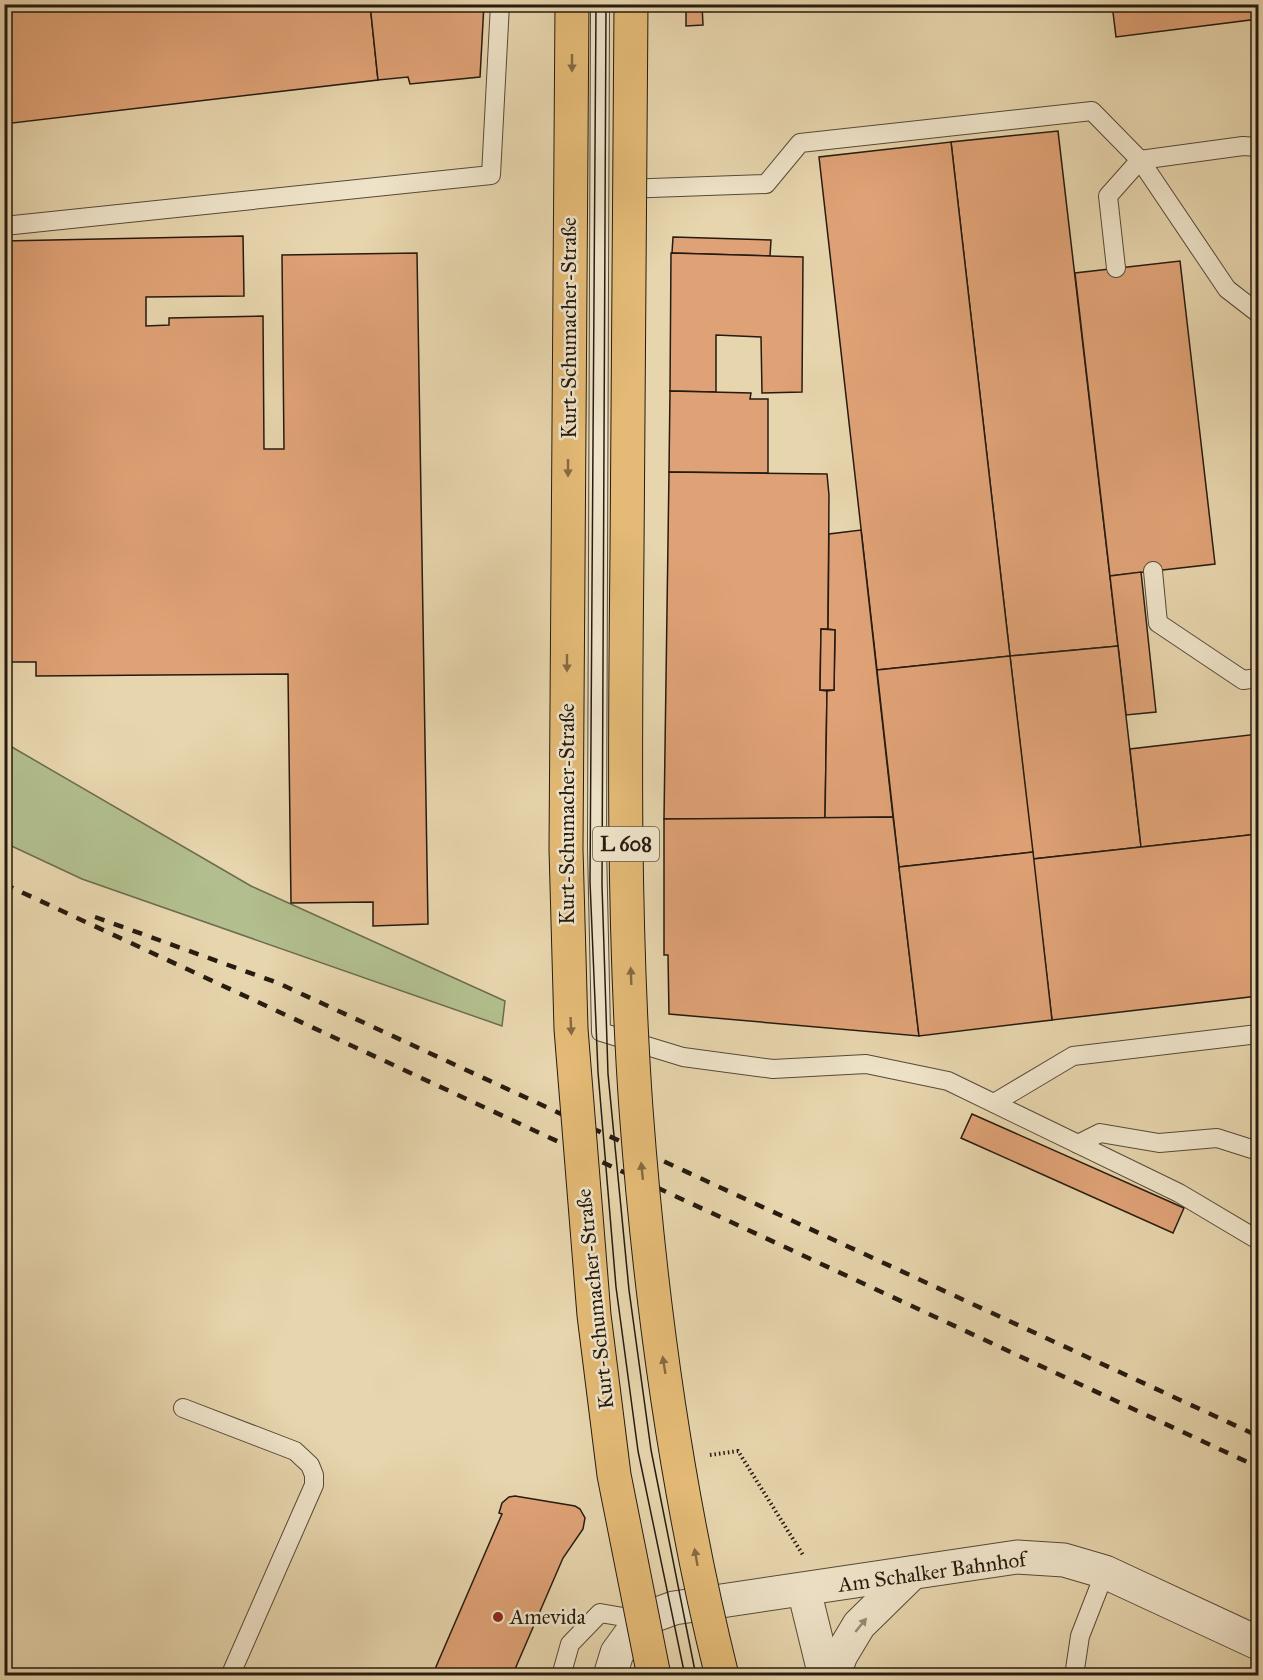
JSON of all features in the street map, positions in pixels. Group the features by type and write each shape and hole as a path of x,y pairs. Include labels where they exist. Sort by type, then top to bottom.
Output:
{"main road":[{"name":"Kurt-Schumacher-Straße","path":"572,4 566,837 571,1029 594,1315 613,1463 654,1676"},
{"name":"L 608","path":"631,4 626,847 636,1110 657,1319 678,1461 705,1607 722,1676"}],"street":[{"name":"Am Schalker Bahnhof","path":"813,1588 1017,1557 1064,1560 1105,1572 1258,1643"},
{"path":"833,1676 841,1655 859,1624 912,1573"},
{"path":"610,1676 617,1653 641,1620 674,1608 813,1588 825,1676"}],"lane":[{"path":"4,226 491,175 500,4"},
{"path":"600,4 597,846 601,1032 683,1057 773,1069 866,1064 948,1081 1179,1193 1258,1240"},
{"path":"601,190 766,184 800,143 1092,111 1140,160 1227,289 1258,313"},
{"path":"1116,268 1108,196 1140,160 1258,147"},
{"path":"1153,571 1158,622 1243,680 1258,678"},
{"path":"994,1103 1073,1056 1258,1034"},
{"path":"1078,1144 1100,1133 1159,1143 1217,1138 1258,1151"},
{"path":"183,1408 295,1451 310,1465 314,1475 314,1485 230,1676"},
{"path":"1074,1676 1080,1636 1105,1572"},
{"path":"561,1676 570,1644 600,1613 641,1620"}],"path":[{"path":"678,1461 738,1451 777,1510 813,1588"}],"green space":[{"path":"5,743 251,886 505,1001 502,1026 82,879 5,843"}],"building":[{"path":"4,4 370,4 378,80 4,124"},
{"path":"370,4 484,4 480,77 410,84 408,77 378,80"},
{"path":"686,4 702,4 703,25 686,26"},
{"path":"1112,4 1258,4 1258,19 1116,37"},
{"path":"1058,131 1118,646 1010,656 951,142"},
{"path":"951,142 1010,656 877,670 819,157"},
{"path":"243,236 244,296 146,297 146,326 169,325 169,318 263,316 264,449 284,449 282,255 417,253 428,924 373,926 373,902 291,903 288,674 36,676 36,662 4,662 4,241"},
{"path":"673,237 771,240 770,256 672,253"},
{"path":"671,253 803,257 802,392 762,393 761,337 716,335 716,392 670,391"},
{"path":"1180,261 1215,564 1110,576 1075,273"},
{"path":"670,391 751,393 750,399 768,399 768,473 669,472"},
{"path":"669,472 827,474 829,495 828,629 821,629 820,690 827,691 825,818 664,819"},
{"path":"861,530 893,817 825,818 827,691 834,690 835,630 828,629 829,534"},
{"path":"1141,572 1156,712 1126,715 1110,576"},
{"path":"821,629 835,630 834,690 820,690"},
{"path":"1118,646 1141,847 1033,859 1010,656"},
{"path":"1010,656 1033,852 899,867 877,670"},
{"path":"1258,734 1258,834 1141,847 1130,749"},
{"path":"893,817 919,1036 669,1014 668,955 664,955 664,819"},
{"path":"1258,834 1258,996 1052,1020 1033,859"},
{"path":"1033,852 1052,1020 919,1036 899,867"},
{"path":"972,1114 1184,1208 1173,1233 961,1138"},
{"name":"Amevida","path":"515,1496 575,1506 580,1509 585,1518 583,1529 563,1558 512,1676 432,1676 502,1514 499,1513 502,1503 509,1497"}],"tram line":[{"path":"596,4 590,882 598,1072 616,1287 638,1451 685,1676"},
{"path":"606,4 602,885 608,1074 629,1290 651,1450 696,1676"}],"railway":[{"path":"4,884 1258,1467"},
{"path":"95,917 278,983 1258,1436"}],"place":[{"name":"Amevida","path":"498,1617"}]}
